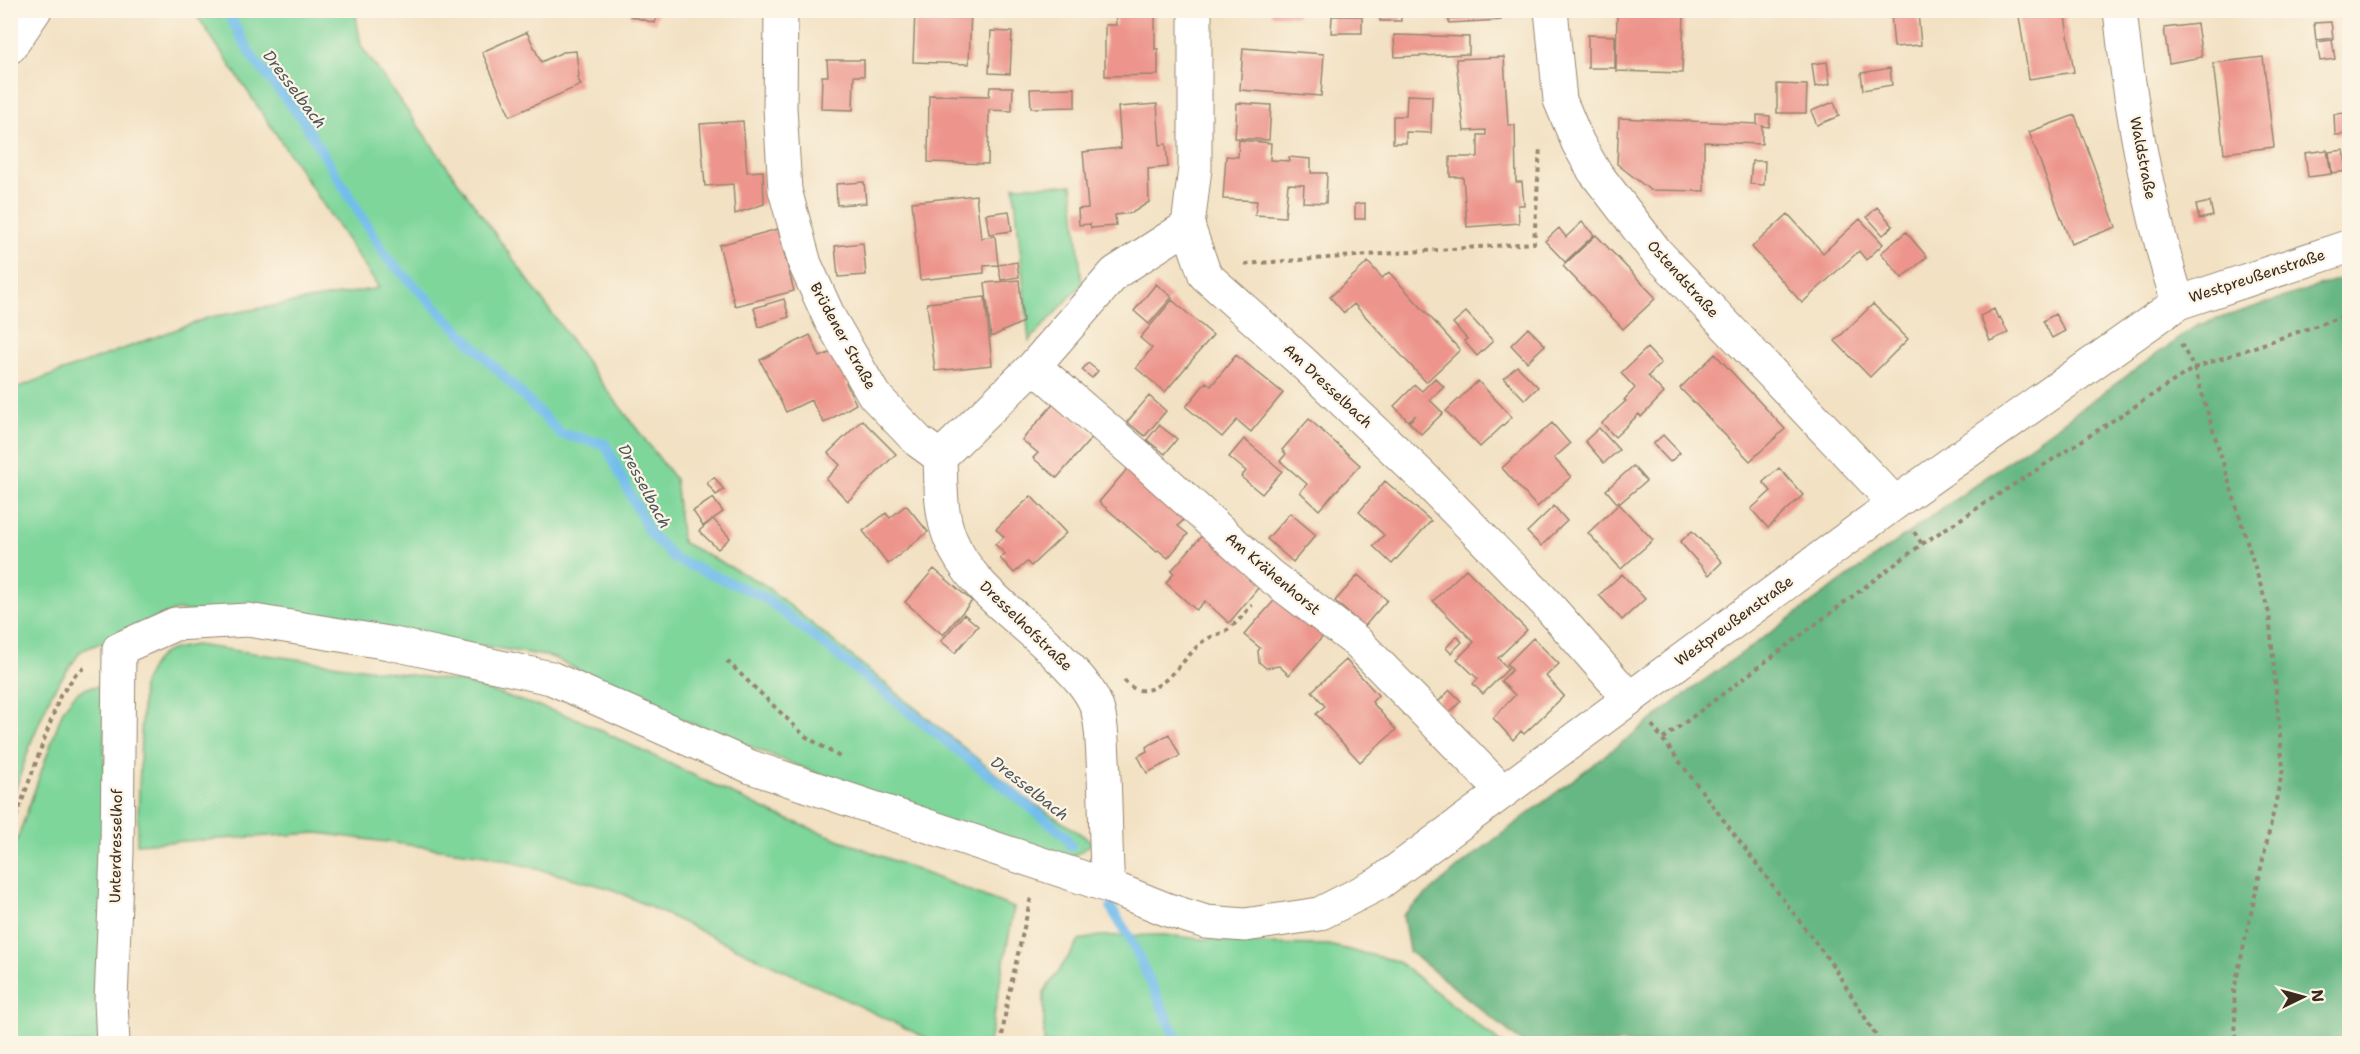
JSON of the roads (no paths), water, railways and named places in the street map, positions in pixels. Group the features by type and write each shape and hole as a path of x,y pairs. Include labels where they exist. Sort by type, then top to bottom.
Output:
{"street":[{"path":"10,47 35,10"},
{"name":"Brüdener Straße","path":"781,10 780,108 785,190 804,264 830,319 874,395 918,441 940,457"},
{"name":"Am Dresselbach","path":"1195,10 1195,168 1188,226 1205,275 1299,358 1423,477 1544,601 1629,698"},
{"name":"Ostendstraße","path":"1551,10 1560,100 1578,142 1594,171 1657,253 1895,503"},
{"name":"Waldstraße","path":"2120,10 2132,99 2162,250 2178,303"},
{"path":"940,457 1034,366 1115,273 1188,226"},
{"name":"Westpreußenstraße","path":"119,649 175,624 248,620 389,643 551,678 751,767 1108,886 1168,910 1206,922 1245,925 1319,914 1378,884 1895,503 2178,303 2349,246"},
{"name":"Am Krähenhorst","path":"1034,366 1280,584 1356,641 1503,792"},
{"name":"Dresselhofstraße","path":"940,457 944,513 950,538 963,563 986,590 1042,640 1081,680 1096,705 1102,736 1108,886"},
{"name":"Unterdresselhof","path":"113,1044 111,1000 117,853 119,649"}],"waterway":[{"name":"Dresselbach","path":"226,10 253,58 302,119 387,258 561,434 605,444 649,532 675,559 764,597 1064,834 1071,846"},
{"name":"Dresselbach","path":"1111,908 1130,938 1179,1044"}]}
